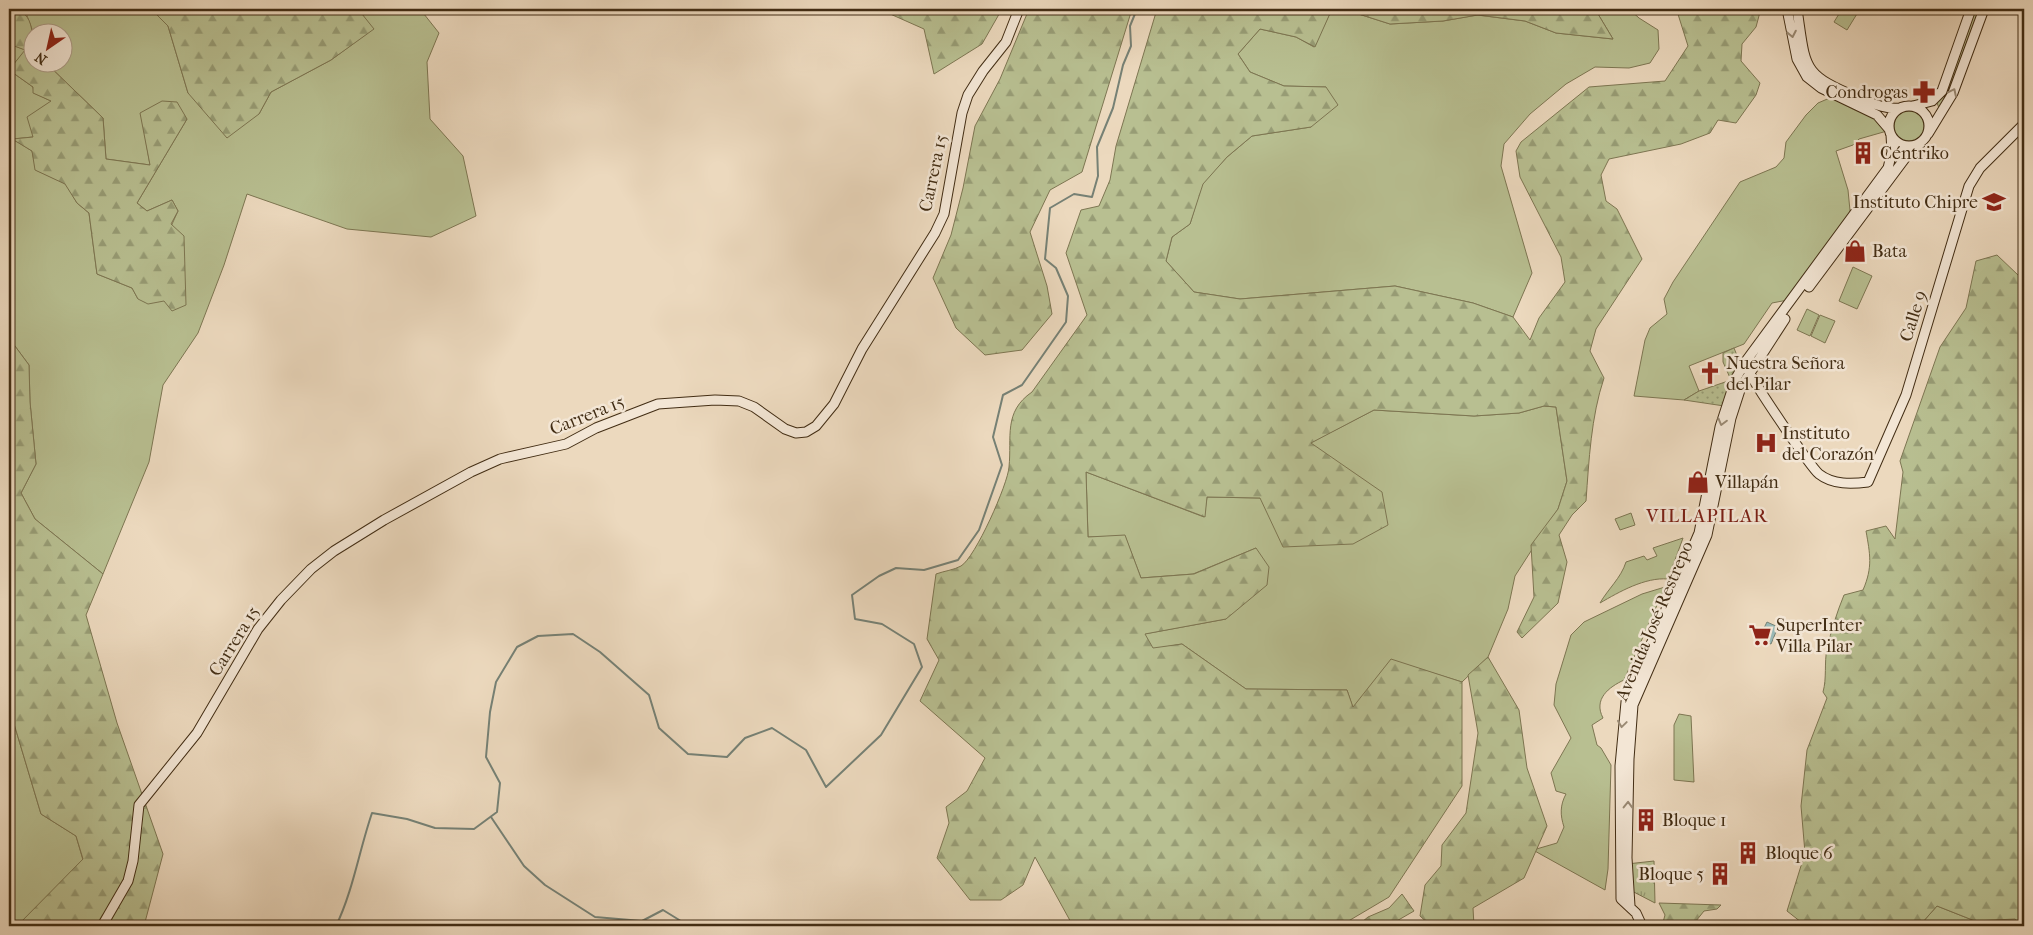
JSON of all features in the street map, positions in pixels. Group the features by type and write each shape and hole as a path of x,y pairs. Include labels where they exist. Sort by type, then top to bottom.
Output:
{"main road":[{"name":"Carrera 15","path":"102,926 128,881 133,861 139,805 197,733 258,629 281,600 311,569 334,551 471,472 500,459 566,444 596,428 658,404 715,400 739,401 754,406 785,429 796,433 806,432 816,426 834,404 862,350 935,232 944,214 962,114 968,95 983,71 1006,42 1019,9"},
{"path":"1787,9 1797,59 1807,77 1821,88 1876,115 1904,146 1921,143 1953,93 1984,9"},
{"path":"1797,9 1806,61 1817,78 1875,104 1894,109 1932,101 1942,91 1971,9"},
{"path":"1913,106 1927,117 1928,134"},
{"path":"1890,132 1891,116 1900,108"},
{"name":"Calle 9","path":"1749,372 1818,473 1837,482 1868,482 1906,395 1969,186 1980,168 2024,124"},
{"name":"Avenida José Restrepo","path":"1630,906 1621,899 1620,766 1626,702 1699,533 1723,417 1736,378 1746,361 1888,168 1892,154 1890,132"},
{"name":"Avenida José Restrepo","path":"1630,906 1627,864 1629,759 1633,705 1708,534 1731,418 1741,387 1779,327 1909,153 1921,143"},
{"path":"1746,361 1749,372"},
{"path":"1630,906 1642,926"}],"green space":[{"path":"9,9 18,10 25,14 30,22 22,22 22,49 9,44"},
{"path":"18,9 151,9 168,26 188,93 259,114 271,92 331,60 373,29 358,9 420,9 439,33 427,62 430,119 463,156 476,216 431,237 347,229 247,194 224,265 198,333 163,385 149,462 103,574 35,519 21,493 36,464 30,402 29,365 9,338 9,283 12,274 9,249 9,70 33,87 34,93 51,101 33,137 13,139 32,151 36,170 66,184 77,203 89,213 97,274 132,288 138,299 178,211 172,200 147,211 137,203 187,119 141,113 150,165 106,159 103,118 55,72 72,72 72,22 29,22 26,13"},
{"path":"151,9 358,9 374,29 331,60 271,92 259,114 227,138 188,93 168,26"},
{"path":"879,9 1002,9 982,44 934,74 924,29"},
{"path":"1029,9 1132,9 1082,172 1050,190 1030,232 1047,286 1052,314 1022,350 985,355 956,328 933,278 951,235 963,188 975,126 1000,79"},
{"path":"1157,9 1332,9 1315,47 1296,37 1260,29 1238,54 1250,72 1284,86 1326,87 1338,105 1311,127 1252,136 1227,157 1203,184 1190,224 1172,237 1166,261 1194,292 1240,299 1395,286 1473,303 1513,317 1530,340 1539,318 1565,282 1561,257 1520,177 1516,151 1521,142 1589,87 1665,81 1688,46 1677,11 1672,9 1757,9 1760,12 1756,27 1742,44 1741,61 1760,83 1756,95 1736,123 1718,120 1710,133 1681,144 1609,159 1601,175 1606,201 1617,209 1642,259 1596,329 1590,351 1604,378 1593,423 1586,501 1572,515 1559,535 1567,562 1558,603 1522,638 1517,632 1534,597 1531,545 1558,509 1567,481 1556,407 1544,406 1519,413 1474,416 1374,410 1311,443 1382,492 1388,525 1353,544 1283,547 1260,498 1207,497 1205,517 1086,472 1088,537 1125,535 1141,578 1194,574 1256,548 1269,567 1267,585 1226,619 1145,634 1153,648 1182,644 1246,689 1347,690 1353,707 1391,659 1462,682 1462,786 1389,897 1340,926 1073,926 1035,857 1023,885 1001,900 970,900 937,858 949,823 946,807 967,791 985,758 920,701 939,660 927,639 936,574 961,566 974,550 990,520 1007,476 1011,426 1017,408 1032,392 1087,315 1066,253 1081,210 1099,206 1110,180 1116,146"},
{"path":"1332,9 1343,9 1390,24 1443,21 1477,15 1525,21 1556,33 1613,39 1595,9 1629,9 1658,30 1659,49 1650,63 1629,68 1595,67 1566,84 1530,114 1504,144 1501,166 1532,273 1513,317 1473,303 1395,286 1240,299 1194,292 1166,261 1172,237 1190,224 1202,184 1227,157 1252,136 1311,127 1326,87 1284,86 1250,72 1238,54 1260,29 1296,37 1314,47"},
{"path":"1343,9 1595,9 1613,39 1556,33 1525,21 1478,15 1443,21 1390,24"},
{"path":"1842,9 1860,9 1847,30 1834,22"},
{"path":"1974,9 1979,9 1957,74 1939,108 1937,103 1943,93"},
{"path":"9,44 22,49 22,55 9,70"},
{"path":"22,54 22,72 55,72 103,118 106,159 150,165 140,113 162,101 177,102 187,119 137,203 147,211 172,200 178,211 171,224 184,236 186,305 172,311 164,301 148,304 138,299 132,288 97,274 89,213 77,203 65,184 35,170 32,151 12,139 33,137 27,117 51,101 33,93 33,87 9,70"},
{"path":"1832,97 1872,115 1887,131 1859,139 1853,145 1836,151 1848,190 1851,221 1793,299 1772,303 1744,344 1689,366 1699,391 1684,400 1634,396 1645,340 1650,328 1667,314 1664,299 1673,282 1740,182 1776,167 1784,158 1786,142 1806,115 1818,103"},
{"path":"1909,111 1920,115 1924,126 1920,137 1909,141 1898,137 1894,126 1898,115"},
{"path":"1997,255 2018,275 2024,273 2024,926 2015,919 1975,921 1937,906 1921,924 1806,926 1787,911 1805,853 1801,806 1807,750 1827,698 1823,692 1826,654 1832,628 1844,595 1863,590 1866,582 1870,560 1866,531 1886,526 1895,539 1903,472 1900,461 1940,347 1966,308 1976,261"},
{"path":"1853,267 1872,276 1857,309 1839,301"},
{"path":"1807,309 1819,315 1810,336 1797,330"},
{"path":"1820,315 1835,321 1825,343 1811,336"},
{"path":"9,338 29,365 30,402 36,464 21,493 35,519 103,574 86,615 117,723 163,854 144,926 17,926 83,859 76,836 41,814 9,707"},
{"path":"1734,348 1742,368 1731,407 1684,400 1699,391 1731,380 1723,362 1723,353"},
{"path":"1544,406 1556,407 1567,481 1558,509 1515,576 1508,609 1488,657 1462,682 1391,660 1353,708 1347,690 1246,689 1182,644 1153,649 1144,634 1226,619 1256,548 1193,574 1141,578 1125,536 1088,537 1086,472 1204,517 1207,497 1260,498 1310,443 1374,410 1474,416 1519,413"},
{"path":"1631,513 1635,525 1620,530 1615,519"},
{"path":"1683,538 1668,579 1650,580 1641,583 1600,603 1621,573 1626,562 1644,556 1647,560 1657,556 1653,548"},
{"path":"1665,587 1624,680 1604,694 1600,705 1603,718 1592,725 1597,745 1601,748 1611,765 1608,869 1605,890 1533,850 1557,843 1564,827 1561,810 1566,794 1556,791 1551,773 1571,738 1554,705 1556,684 1571,635 1584,622 1642,594"},
{"path":"1488,657 1519,710 1527,768 1547,826 1524,878 1473,908 1474,926 1431,926 1420,916 1425,885 1441,866 1442,845 1466,813 1478,733 1468,675"},
{"path":"9,707 41,814 76,836 83,860 17,926 9,926"},
{"path":"1679,714 1691,716 1694,782 1674,780 1674,725"},
{"path":"1654,861 1655,903 1628,889 1627,864"},
{"path":"1402,894 1414,911 1388,926 1357,926 1368,917 1389,908"},
{"path":"1659,903 1721,905 1717,909 1704,911 1692,926 1662,926 1665,915"},
{"path":"1937,906 1975,921 2015,919 2022,926 1909,926 1921,924"}],"water":[{"path":"1767,622 1778,627 1771,644 1765,642 1768,633 1763,630"}],"waterway":[{"path":"336,926 347,899 372,813 407,819 435,828 474,829 497,812 500,783 486,757 490,712 496,682 517,647 538,636 573,634 600,652 649,695 659,728 688,754 727,757 745,738 772,728 806,750 826,787 881,735 922,667 914,644 882,624 855,619 852,595 879,576 896,568 924,570 958,560 979,530 1002,465 993,437 1003,395 1022,385 1066,322 1068,296 1056,268 1045,259 1050,208 1074,194 1092,197 1098,176 1097,147 1113,108 1123,65 1131,46 1130,26 1137,9"},
{"path":"491,817 524,866 545,885 595,917 642,921 663,910 689,926"}],"place":[{"name":"Condrogas","path":"1924,92"},
{"name":"Céntriko","path":"1863,153"},
{"name":"Instituto Chipre","path":"1994,202"},
{"name":"Bata","path":"1855,251"},
{"name":"Nuestra Señora del Pilar","path":"1710,373"},
{"name":"Instituto del Corazón","path":"1766,443"},
{"name":"Villapán","path":"1698,482"},
{"name":"SuperInter Villa Pilar","path":"1760,635"},
{"name":"Bloque 1","path":"1646,820"},
{"name":"Bloque 6","path":"1748,853"},
{"name":"Bloque 5","path":"1720,874"}],"district":[{"name":"VILLAPILAR","path":"1707,515"}]}
